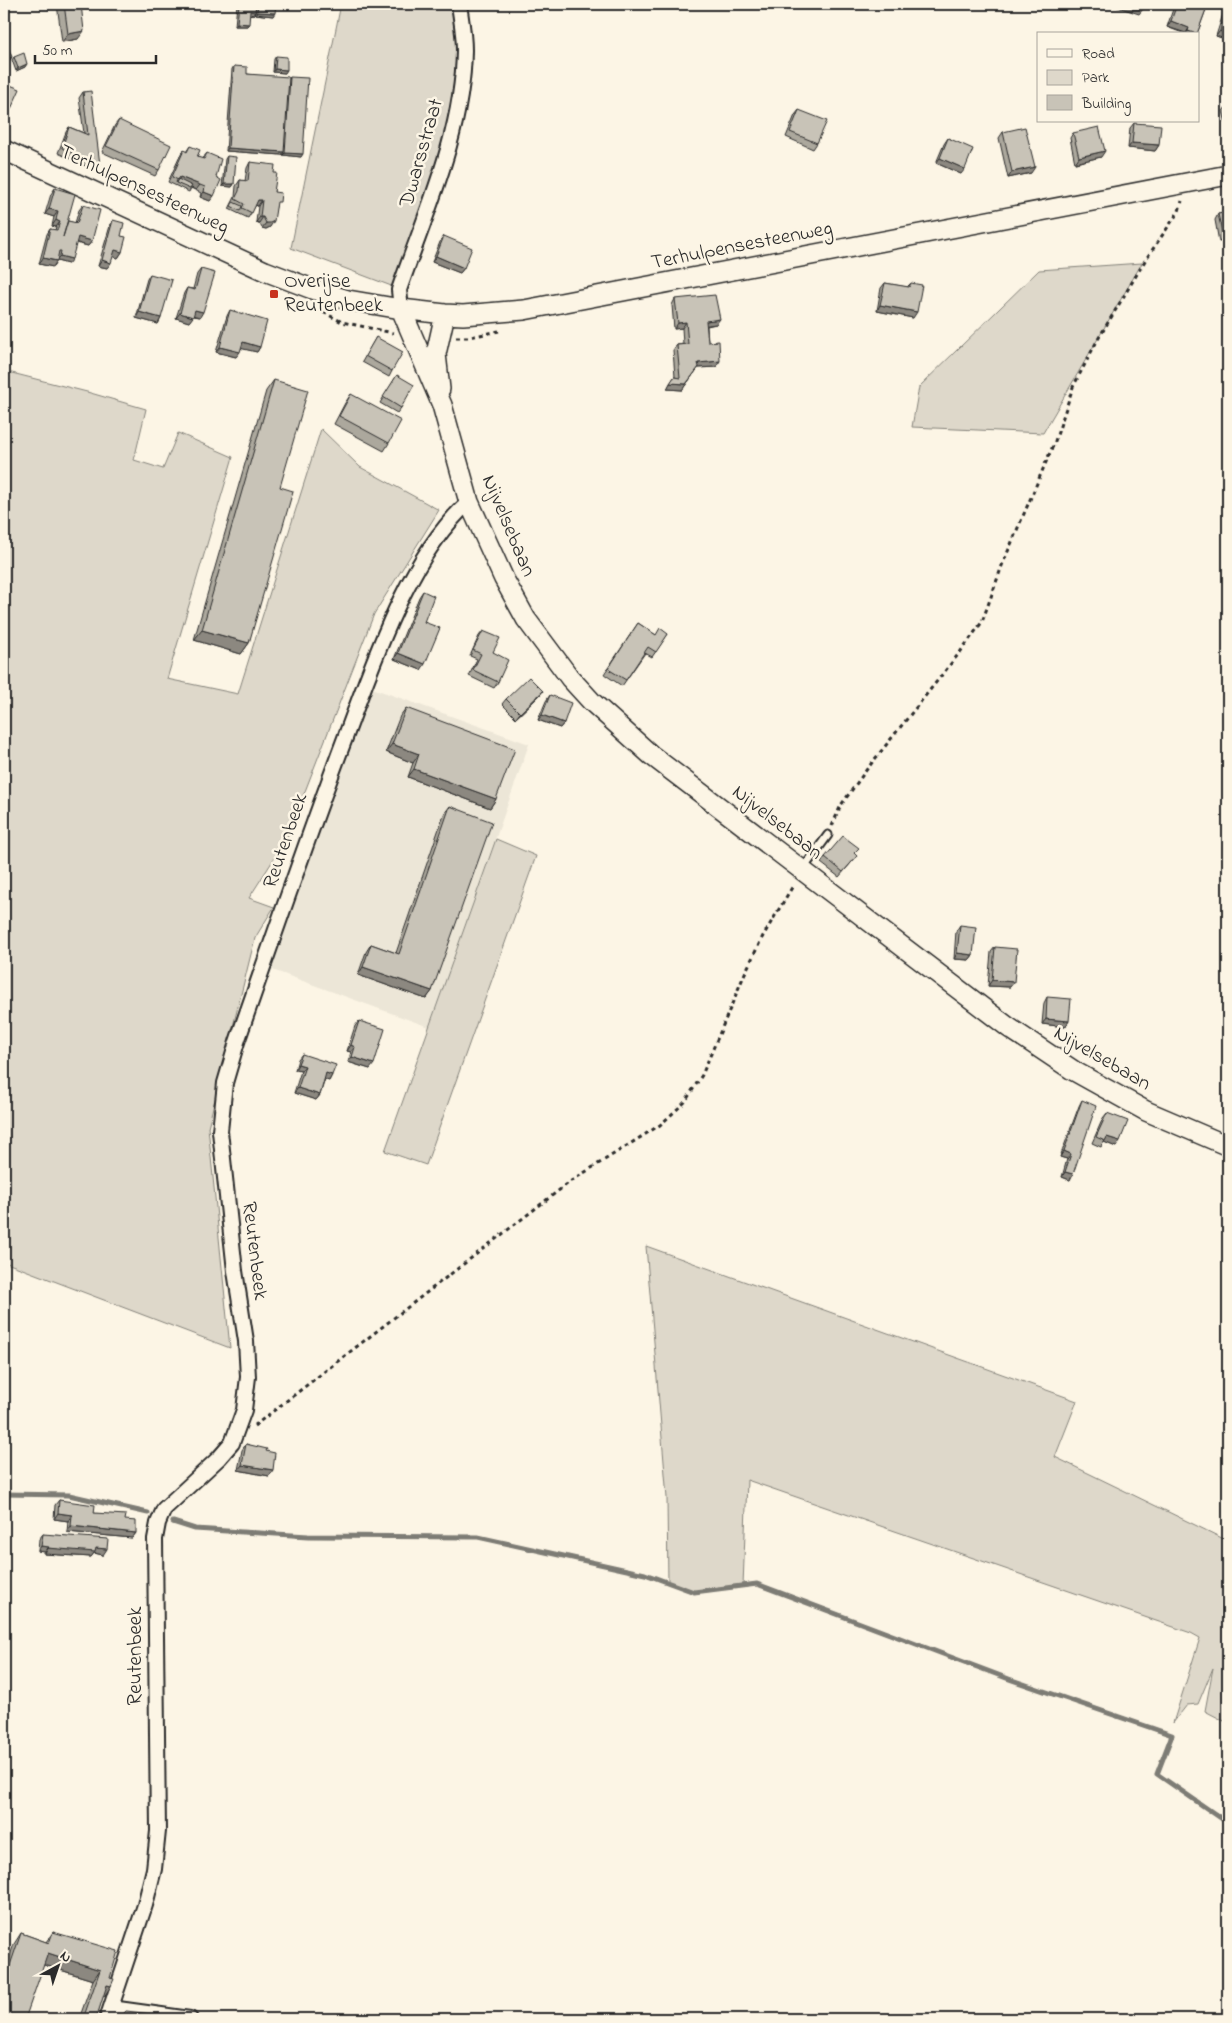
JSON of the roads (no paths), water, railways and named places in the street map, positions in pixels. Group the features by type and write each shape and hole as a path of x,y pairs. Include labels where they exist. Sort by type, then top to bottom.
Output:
{"main road":[{"name":"Terhulpensesteenweg","path":"4,150 265,271 315,290 348,300 401,310 463,315 524,310 1228,175"},
{"name":"Nijvelsebaan","path":"401,310 442,405 469,502 504,579 526,619 576,684 620,728 652,755 1008,1027 1074,1071 1146,1111 1228,1146"},
{"name":"Nijvelsebaan","path":"442,405 436,354 445,314"}],"street":[{"name":"Dwarsstraat","path":"401,310 399,290 450,146 456,117 464,48 459,4"},
{"name":"Reutenbeek","path":"109,2013 145,1905 154,1869 158,1831 155,1539 158,1523 164,1509 219,1458 232,1443 244,1410 248,1377 246,1341 235,1271 220,1131 225,1083 237,1042 322,800 388,628 436,538 455,514 469,502"},
{"path":"109,2013 190,2019"}],"lane":[{"path":"802,870 828,835"}],"waterway":[{"path":"4,1494 69,1495 148,1513"},
{"path":"173,1522 195,1529 308,1536 478,1537 645,1574 694,1592 757,1584 1009,1679 1172,1735 1157,1774 1228,1823"}],"place":[{"name":"Overijse Reutenbeek","path":"274,294"}]}
